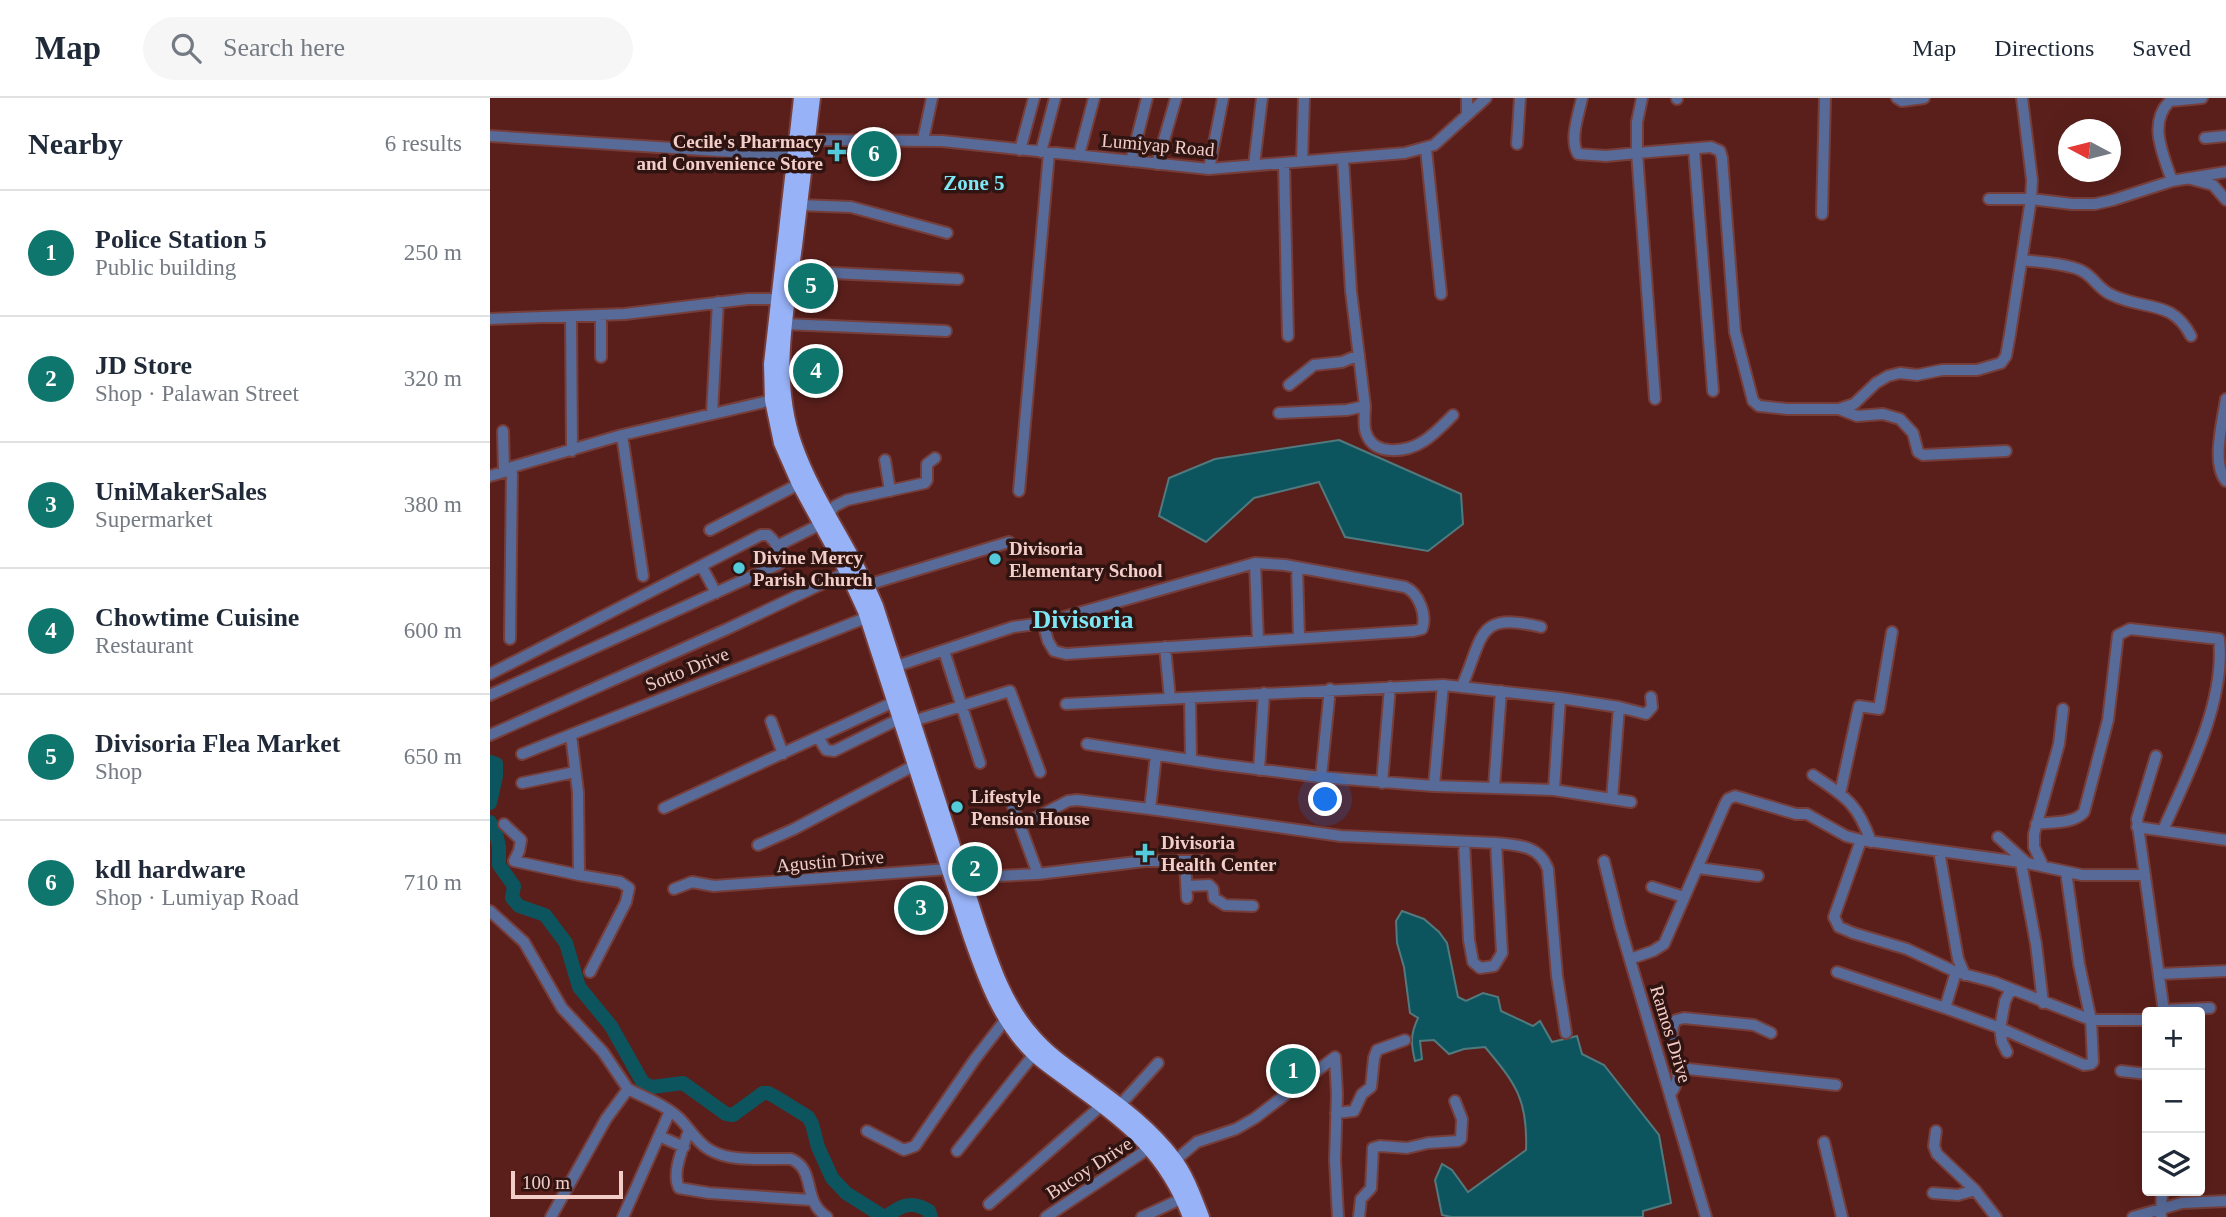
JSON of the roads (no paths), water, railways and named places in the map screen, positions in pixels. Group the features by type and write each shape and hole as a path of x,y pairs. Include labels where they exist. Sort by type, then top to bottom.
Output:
{"highway":[{"path":"801,98 800,205 791,271 771,364 781,443 799,484 867,585 872,615 907,719 989,989 1006,1019 1034,1054 1155,1144"},
{"path":"813,98 802,140 793,156 783,299 785,324 777,399 847,572 872,615"},
{"path":"890,668 896,701 907,719 915,765 955,875 990,961 1019,1019 1041,1046 1120,1105 1171,1164 1202,1217"},
{"path":"1171,1164 1190,1217"}],"street":[{"path":"923,140 932,98"},
{"path":"1020,150 1034,98"},
{"path":"1019,491 1045,153 1055,98"},
{"path":"1079,155 1094,98"},
{"path":"1131,161 1147,98"},
{"path":"1157,164 1175,98"},
{"path":"1209,169 1223,98"},
{"path":"1254,166 1262,98"},
{"path":"1302,161 1304,98"},
{"path":"1466,98 1467,116"},
{"name":"Lumiyap Road","path":"802,140 923,140 1209,169 1426,149 1447,135 1486,98"},
{"path":"1517,144 1520,98"},
{"path":"1582,98 1574,149 1577,154 1606,156 1717,148 1722,159 1735,332 1753,401 1759,406 1787,409 1839,409 1854,404 1875,383 1894,374 1917,375 1942,370 1977,370 2001,363 2006,356 2031,199 2032,180 2022,98"},
{"path":"1642,98 1637,122 1637,153 1655,399"},
{"path":"1822,214 1825,98"},
{"path":"1896,98 1902,101 1922,98"},
{"path":"2172,181 2158,128 2162,111 2170,101 2202,98"},
{"path":"490,136 793,156"},
{"path":"2205,138 2226,136"},
{"path":"1426,149 1441,294"},
{"path":"1695,149 1713,391"},
{"path":"1343,158 1351,291 1365,406 1364,426 1370,441 1391,450 1407,449 1422,443 1453,415"},
{"path":"1284,163 1288,336"},
{"path":"1989,199 2095,204 2172,181 2226,172"},
{"path":"2190,178 2213,185 2226,200"},
{"path":"800,205 851,207 947,233"},
{"path":"2022,260 2083,271 2109,295 2171,311 2179,317 2191,336"},
{"path":"791,271 958,279"},
{"path":"490,319 601,315 676,309 718,302 783,299"},
{"path":"712,413 718,302"},
{"path":"601,315 601,357"},
{"path":"570,316 572,450"},
{"path":"785,324 946,331"},
{"path":"1289,385 1314,365 1342,362 1359,355"},
{"path":"490,476 622,435 777,399"},
{"path":"2226,399 2218,464 2221,476 2226,481"},
{"path":"1279,413 1347,410 1365,406"},
{"path":"1839,409 1857,416 1882,414 1900,419 1908,426 1917,449 1923,455 2006,451"},
{"path":"503,431 508,469 510,639"},
{"path":"622,435 643,576"},
{"path":"777,546 825,519 835,506 847,500 925,483 927,464 935,458"},
{"path":"885,460 890,491"},
{"path":"710,530 799,484"},
{"path":"490,674 761,535 768,535 777,546 781,556 779,564 490,695"},
{"path":"867,585 1009,542"},
{"path":"1255,564 1258,640"},
{"path":"890,668 1013,627 1043,623 1255,564 1297,567 1411,590 1418,597 1424,622 1422,629 1414,631 1060,653 1051,647 1043,623"},
{"path":"702,567 716,593"},
{"path":"1297,567 1299,638"},
{"path":"490,735 847,572"},
{"name":"Sotto Drive","path":"522,754 872,615"},
{"path":"1462,686 1479,641 1491,626 1511,622 1541,627"},
{"path":"2036,824 2073,819 2084,812 2108,720 2118,635 2130,629 2219,639 2221,669 2214,710 2163,830"},
{"path":"1840,794 1859,706 1879,709 1892,632"},
{"path":"549,646 559,665"},
{"path":"1166,647 1170,699"},
{"path":"944,651 980,762"},
{"path":"1434,786 1443,685"},
{"path":"1066,704 1443,685 1560,698 1647,714 1652,707 1651,697"},
{"path":"1382,783 1390,687"},
{"path":"1321,778 1330,689"},
{"path":"818,737 827,750 834,751 907,719 1010,691 1040,772"},
{"path":"1494,788 1501,691"},
{"path":"1259,771 1264,693"},
{"path":"1190,698 1191,760"},
{"path":"1554,790 1560,698"},
{"path":"664,808 896,701"},
{"path":"1612,799 1619,707"},
{"path":"2043,866 2034,847 2034,834 2059,744 2063,709"},
{"path":"771,722 783,754"},
{"path":"571,735 579,829 579,875"},
{"path":"1087,744 1321,778 1434,786 1554,790 1631,802"},
{"path":"1150,809 1156,755"},
{"path":"2156,756 2138,809 2137,827 2164,1007"},
{"path":"758,845 915,765"},
{"path":"522,783 575,772"},
{"path":"1813,775 1858,811 1866,841 1836,907 1833,917 1836,924 1869,939 1907,949 1961,973 2091,1020 2142,1020"},
{"path":"1630,959 1664,944 1725,804 1735,796 1796,814 1807,814 1846,836 1866,841 2024,863 2082,875 2145,875"},
{"path":"1020,826 1077,800 1308,832 1526,846 1545,861 1548,869 1557,976 1566,1033"},
{"path":"1010,801 1038,874"},
{"path":"503,824 521,840 514,861 620,882 629,888 626,902 590,972"},
{"path":"2137,827 2226,840"},
{"path":"1998,837 2024,863 2043,1003"},
{"path":"1464,842 1469,940 1473,962 1480,968 1494,966 1499,962 1502,953 1496,843"},
{"path":"1939,851 1961,973 1945,1008"},
{"path":"1185,860 1187,898"},
{"name":"Agustin Drive","path":"674,888 692,882 714,886 1038,874 1145,862 1202,861"},
{"name":"Ramos Drive","path":"1604,861 1706,1217"},
{"path":"1698,868 1758,876"},
{"path":"1837,972 2000,1028 2089,1065 2094,1057 2091,1020 2079,964 2066,872"},
{"path":"1187,886 1209,885 1213,889 1214,898 1225,905 1254,906"},
{"path":"1652,887 1684,897"},
{"path":"490,911 524,942 562,1007 611,1062 628,1089 670,1111 710,1150 727,1156 791,1159 799,1162 807,1178 811,1200 827,1217"},
{"path":"2160,974 2226,971"},
{"path":"2007,1052 2000,1028 2005,1001 2011,989"},
{"path":"2205,1008 2210,1008"},
{"path":"1671,1093 1679,1068 1672,1030 1674,1021 1679,1018 1754,1025 1771,1034"},
{"path":"867,1131 904,1150 915,1146 1006,1019"},
{"path":"1336,1112 1354,1111 1362,1094 1371,1087 1377,1050 1405,1041"},
{"path":"957,1151 1034,1054"},
{"path":"1171,1164 1197,1142 1236,1129 1255,1118 1335,1057 1338,1217"},
{"path":"1120,1105 1158,1063"},
{"path":"1679,1068 1836,1085"},
{"path":"2121,1071 2142,1073"},
{"path":"551,1217 606,1119 628,1089"},
{"path":"1359,1217 1361,1199 1371,1188 1373,1148 1407,1148 1458,1141 1463,1128 1455,1101"},
{"path":"989,1203 1102,1105"},
{"path":"624,1217 670,1111"},
{"path":"689,1129 676,1180 679,1188 811,1200"},
{"path":"1936,1131 1934,1146 1937,1154 1975,1190 1996,1217"},
{"path":"659,1136 684,1147"},
{"path":"1824,1142 1842,1217"},
{"name":"Bucoy Drive","path":"1046,1217 1155,1144"},
{"path":"1933,1193 1958,1195 1975,1190"},
{"path":"1142,1217 1183,1198"},
{"path":"2133,1217 2161,1212 2182,1203 2226,1201"}],"water":[{"path":"1339,440 1461,494 1463,524 1428,551 1345,537 1319,482 1254,498 1206,542 1159,516 1169,478 1215,459"},
{"path":"1402,911 1424,919 1447,943 1458,997 1466,1001 1483,993 1498,997 1501,1011 1533,1026 1540,1021 1552,1042 1577,1036 1582,1054 1604,1065 1659,1135 1671,1203 1643,1211 1643,1217 1442,1215 1435,1180 1442,1164 1452,1170 1468,1192 1526,1150 1525,1118 1512,1083 1485,1047 1449,1054 1434,1040 1420,1041 1422,1059 1415,1061 1412,1040 1418,1018 1410,1013 1404,967 1397,943 1396,921"}],"waterway":[{"path":"490,762 496,764 490,803"},
{"path":"490,822 499,847 499,865 514,886 512,898 519,906 545,915 566,943 579,987 611,1026 643,1083 652,1087 683,1083 726,1114 733,1115 763,1093 774,1096 808,1117 832,1178 846,1193 884,1217"},
{"path":"886,1217 907,1205 923,1208 929,1211 931,1217"}],"place":[{"name":"Cecile's Pharmacy and Convenience Store","path":"837,152"},
{"name":"kdl hardware","path":"874,154"},
{"name":"Divisoria Flea Market","path":"811,286"},
{"name":"Chowtime Cuisine","path":"816,371"},
{"name":"Divisoria Elementary School","path":"995,559"},
{"name":"Divine Mercy Parish Church","path":"739,568"},
{"name":"Lifestyle Pension House","path":"957,807"},
{"name":"Divisoria Health Center","path":"1145,853"},
{"name":"JD Store","path":"975,869"},
{"name":"UniMakerSales","path":"921,908"},
{"name":"Police Station 5","path":"1293,1071"}],"district":[{"name":"Zone 5","path":"974,183"},
{"name":"Divisoria","path":"1083,619"}]}
